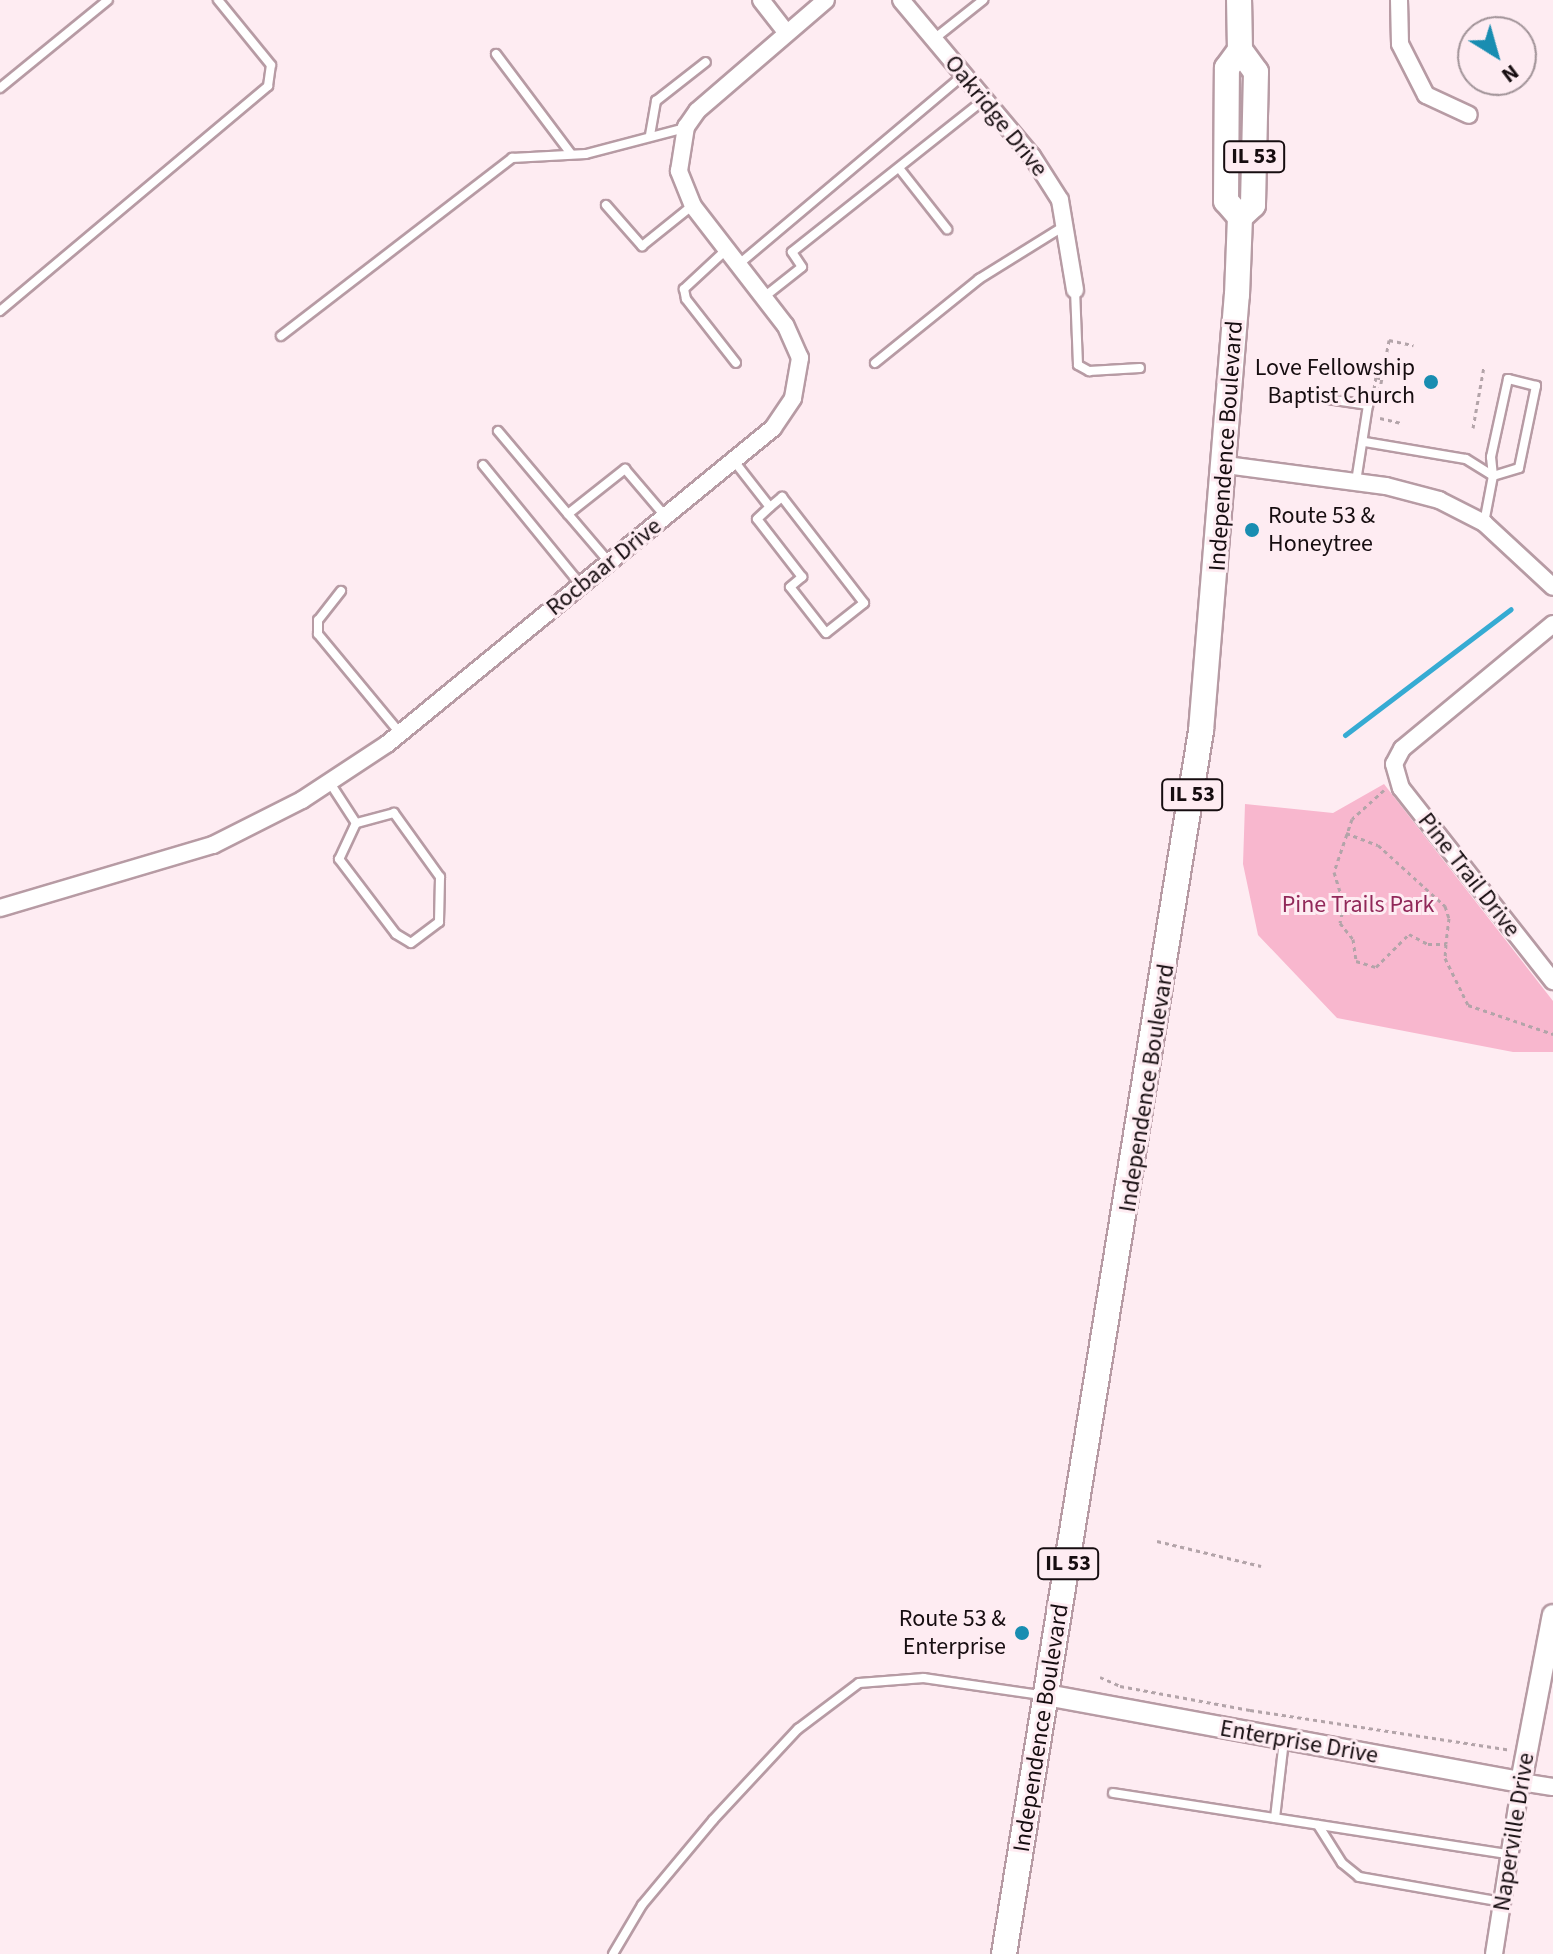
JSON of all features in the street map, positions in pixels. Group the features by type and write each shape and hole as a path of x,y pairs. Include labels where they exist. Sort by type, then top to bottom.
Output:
{"main road":[{"name":"Independence Boulevard","path":"1004,1954 1187,838 1226,465 1240,217 1226,201 1227,68 1240,50 1239,0"}],"street":[{"path":"761,0 786,32"},
{"path":"686,127 728,80 826,0"},
{"name":"Oakridge Drive","path":"901,0 986,99 1060,200 1075,290"},
{"path":"1399,0 1400,44 1426,95 1469,115"},
{"name":"Rocbaar Drive","path":"0,908 213,845 329,782 400,734 773,428 793,398 800,358 764,297 693,206 679,171 686,127"},
{"path":"1226,465 1356,482 1439,500 1484,523 1553,587"},
{"name":"Pine Trail Drive","path":"1553,624 1402,749 1394,764 1401,788 1553,981"},
{"name":"Naperville Drive","path":"1494,1954 1521,1782 1548,1666 1553,1615"},
{"name":"Enterprise Drive","path":"1046,1695 1553,1787"}],"lane":[{"path":"0,88 108,0"},
{"path":"934,39 983,0"},
{"path":"0,311 268,86 271,65 223,1"},
{"path":"496,54 571,154"},
{"path":"650,135 656,101 706,62"},
{"path":"739,264 965,74"},
{"path":"764,297 802,267 792,252 986,99"},
{"path":"281,336 512,158 586,154 686,127"},
{"path":"899,168 947,229"},
{"path":"606,205 642,246 693,206"},
{"path":"875,363 979,279 1064,226"},
{"path":"727,249 684,289 686,299 736,363"},
{"path":"1075,290 1078,365 1089,371 1140,368"},
{"path":"1365,442 1466,459 1493,476 1519,468 1536,386 1508,379 1491,457 1493,476 1484,523"},
{"path":"1314,397 1368,405 1365,442 1356,482"},
{"path":"498,431 609,562"},
{"path":"733,461 770,507"},
{"path":"483,465 581,585"},
{"path":"568,514 625,469 666,516"},
{"path":"782,497 864,603 826,633 790,587 802,577 757,519 770,507 782,497"},
{"path":"341,591 318,620 318,634 400,734"},
{"path":"329,782 356,823"},
{"path":"394,813 440,877 439,922 411,943 396,934 339,859 356,823 394,813"},
{"path":"613,1954 642,1905 713,1820 798,1729 859,1683 924,1678 1046,1695"},
{"path":"1275,1818 1285,1739"},
{"path":"1113,1793 1510,1854"},
{"path":"1318,1825 1342,1863 1359,1877 1502,1902"}],"path":[{"path":"1402,423 1375,417 1389,340 1413,345"},
{"path":"1473,428 1484,366"},
{"path":"1374,389 1376,377 1382,379"},
{"path":"1475,412 1483,414"},
{"path":"1387,788 1365,804 1346,832 1334,872 1344,905 1340,923 1353,939 1356,961 1376,967 1409,934 1428,944 1446,944"},
{"path":"1346,832 1378,845 1445,906 1445,958 1468,1005 1553,1034"},
{"path":"1157,1541 1261,1566"},
{"path":"1100,1677 1120,1686 1250,1710 1527,1752"}],"green space":[{"name":"Pine Trails Park","path":"1384,784 1553,1001 1553,1052 1513,1052 1337,1018 1258,935 1243,864 1245,804 1333,813"}],"waterway":[{"path":"1345,735 1511,609"}],"place":[{"name":"Love Fellowship Baptist Church","path":"1431,382"},
{"name":"Route 53 & Honeytree","path":"1252,530"},
{"name":"Route 53 & Enterprise","path":"1022,1633"}]}
